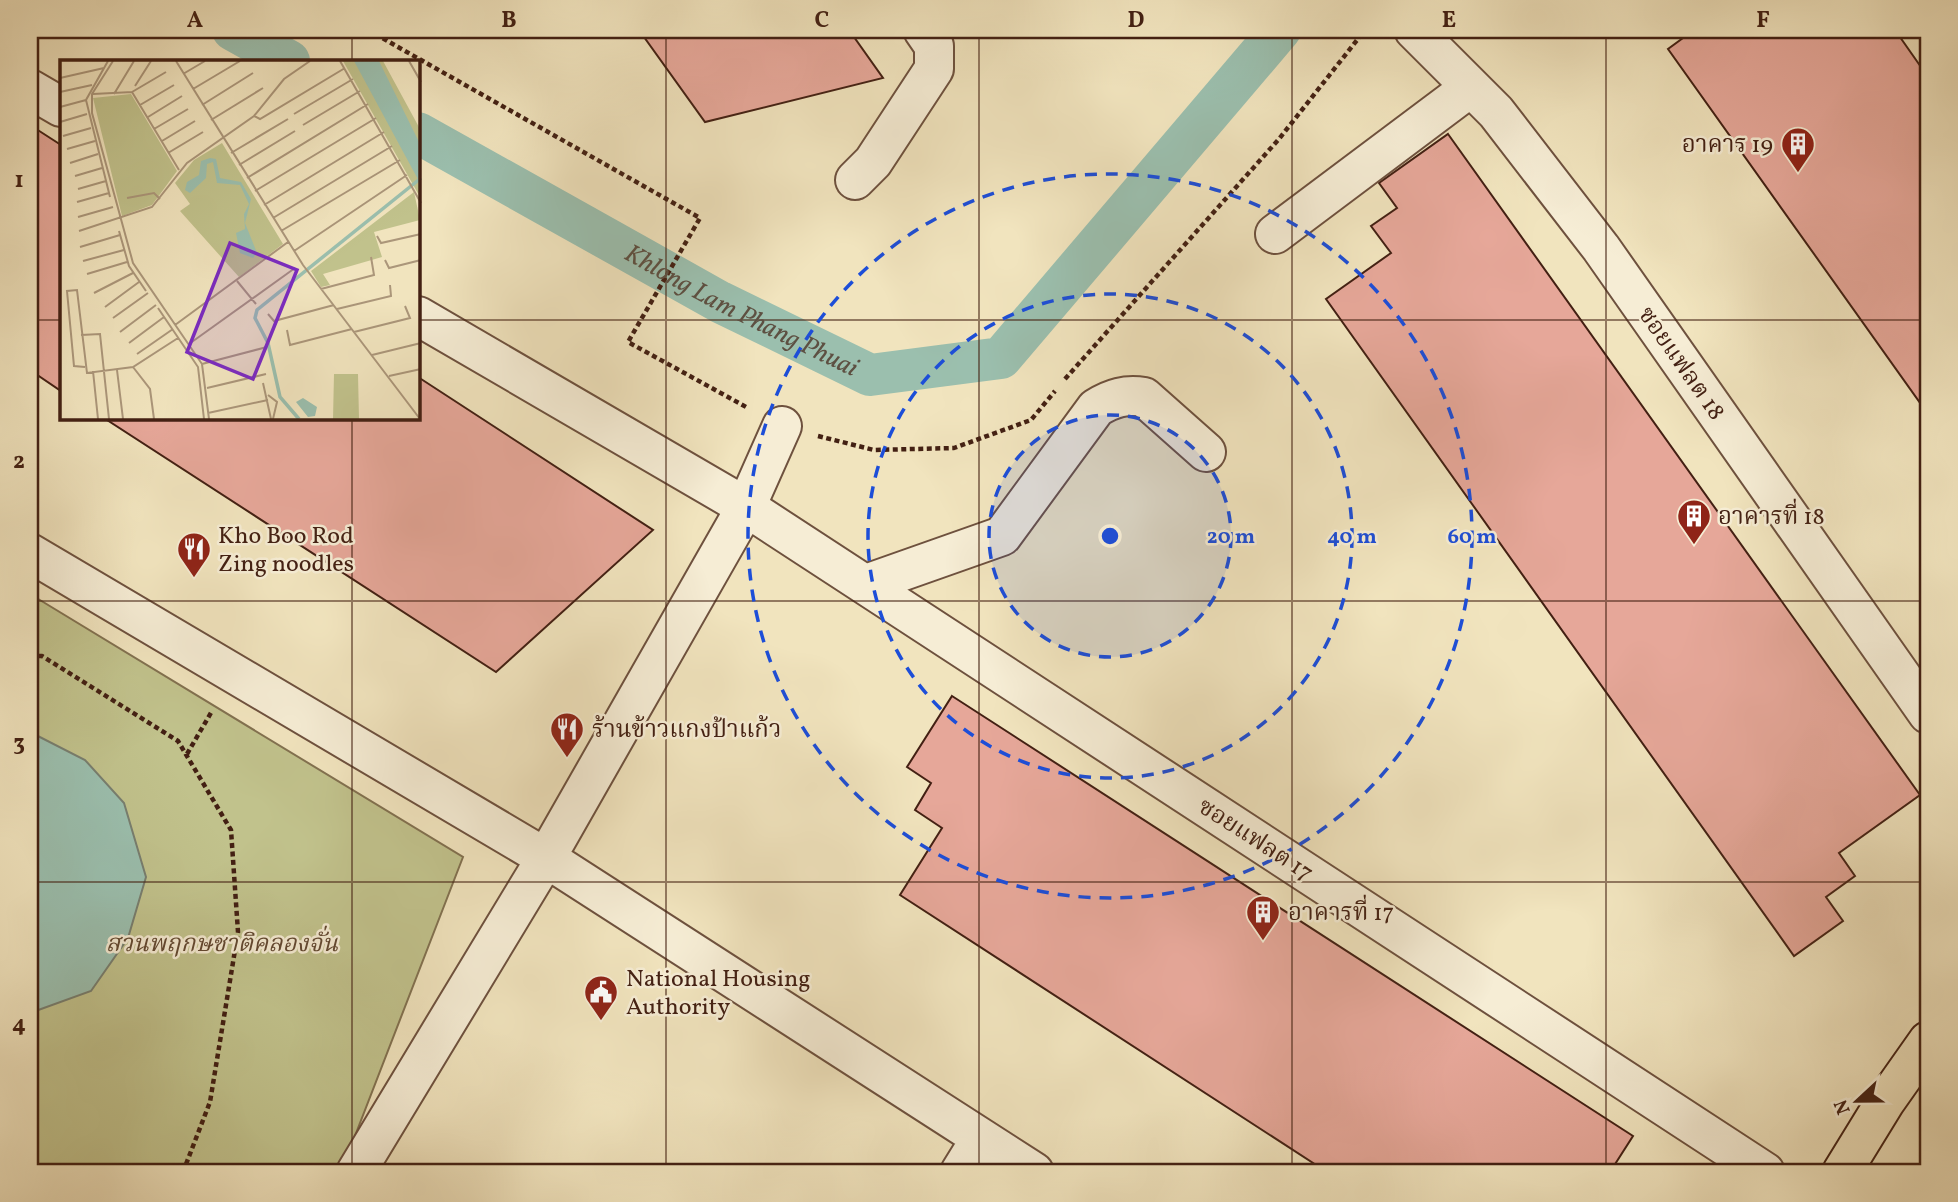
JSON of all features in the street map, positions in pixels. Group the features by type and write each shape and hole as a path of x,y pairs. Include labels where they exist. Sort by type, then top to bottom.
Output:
{"main road":[{"path":"1842,1172 1885,1102 1928,1041"}],"street":[{"path":"855,180 873,162 934,69 934,46 923,30"},
{"name":"ซอยแฟลต 18","path":"1414,30 1496,112 1601,248 1928,714"},
{"path":"1275,234 1471,88"},
{"path":"30,89 60,106"},
{"name":"ซอยแฟลต 17","path":"420,317 746,507 1765,1172"},
{"path":"866,584 1002,536 1096,408 1109,400 1134,395 1144,397 1206,452"},
{"path":"356,1172 546,858 746,507 782,426"},
{"path":"30,553 546,858 1034,1172"},
{"path":"960,1172 981,1138"}],"path":[{"path":"368,30 699,218 628,342 782,426 874,450 954,448 1031,421 1056,390"},
{"path":"1064,380 1279,139 1365,30"},
{"path":"30,656 42,656 178,741 231,830 238,932 211,1102 183,1172"},
{"path":"187,754 212,711"}],"green space":[{"name":"สวนพฤกษชาติคลองจั่น","path":"30,594 463,857 341,1172 30,1172"}],"shaded area":[{"path":"30,732 85,760 124,803 146,877 128,938 91,991 30,1013"}],"building":[{"path":"639,30 849,30 883,78 705,122"},
{"path":"1694,30 1895,30 1928,77 1928,414 1668,49"},
{"path":"30,125 60,144 60,390 30,370"},
{"name":"อาคารที่ 18","path":"1448,134 1920,795 1839,853 1855,876 1826,897 1843,921 1794,956 1326,299 1391,253 1371,226 1397,208 1379,183"},
{"path":"420,378 653,530 496,672 107,420 420,420"},
{"name":"อาคารที่ 17","path":"952,696 1633,1136 1610,1172 1327,1172 900,895 942,828 915,810 931,783 907,767"}],"waterway":[{"name":"Khlong Lam Phang Phuai","path":"233,30 287,60"},
{"name":"Khlong Lam Phang Phuai","path":"420,134 720,302 870,375 1001,358 1280,30"}],"place":[{"name":"อาคาร 19","path":"1798,174"},
{"name":"อาคารที่ 18","path":"1694,546"},
{"name":"Kho Boo Rod Zing noodles","path":"194,579"},
{"name":"ร้านข้าวแกงป้าแก้ว","path":"567,759"},
{"name":"อาคารที่ 17","path":"1263,942"},
{"name":"National Housing Authority","path":"601,1022"}]}
